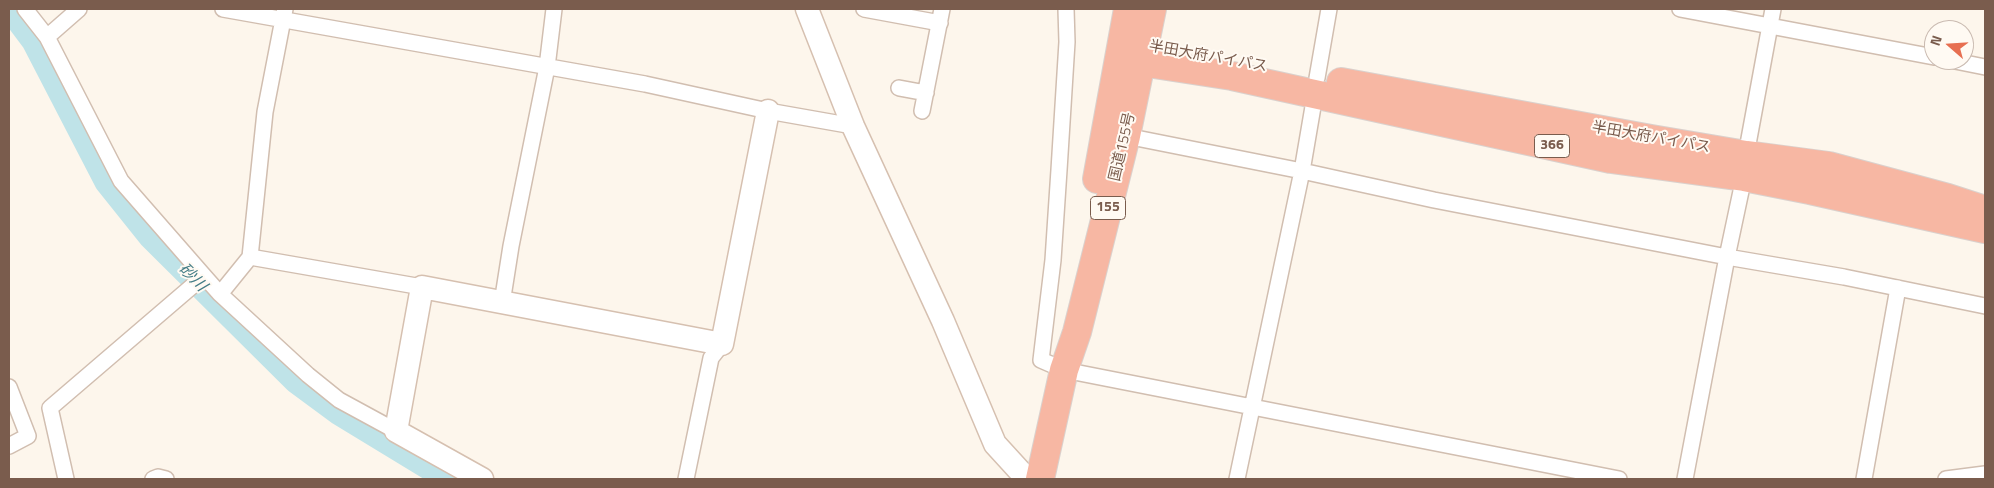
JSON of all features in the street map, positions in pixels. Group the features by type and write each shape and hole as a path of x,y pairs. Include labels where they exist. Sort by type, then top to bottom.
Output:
{"highway":[{"name":"国道155号","path":"1040,479 1064,370 1079,323 1126,136 1136,52 1128,9"},
{"name":"国道155号","path":"1064,370 1067,327 1107,132 1152,9"},
{"name":"半田大府パイパス","path":"1136,52 1316,86 1611,159 1745,166 1829,166 1948,198 1985,210"},
{"name":"半田大府パイパス","path":"1745,166 1867,202 1985,229"}],"street":[{"path":"25,9 47,37 121,181 220,294 308,375 339,400 482,479"},
{"path":"47,37 79,9"},
{"path":"224,9 284,14 548,67 645,84 768,111 853,126"},
{"path":"502,303 511,246 548,67 554,9"},
{"path":"864,9 941,16 922,111"},
{"path":"1066,9 1067,42 1059,170 1052,260 1041,360 1064,370 1619,479"},
{"path":"1237,479 1302,171 1329,9"},
{"path":"1680,9 1924,55"},
{"path":"1685,479 1773,9"},
{"path":"813,11 853,126 943,320 996,444 1027,479"},
{"path":"220,294 250,257 265,112 284,14"},
{"path":"899,88 926,93"},
{"path":"686,479 711,358 722,344 768,111"},
{"path":"1126,136 1302,171 1434,200 1985,306"},
{"path":"250,257 422,287 722,344"},
{"path":"66,479 50,408 204,276"},
{"path":"396,431 422,287"},
{"path":"1864,479 1898,288"},
{"path":"9,387 28,436 9,446"},
{"path":"1946,479 1985,474"},
{"path":"153,479 158,476 166,479"}],"waterway":[{"name":"砂川","path":"10,9 34,41 107,182 151,237 296,381 338,412 448,479"}]}
